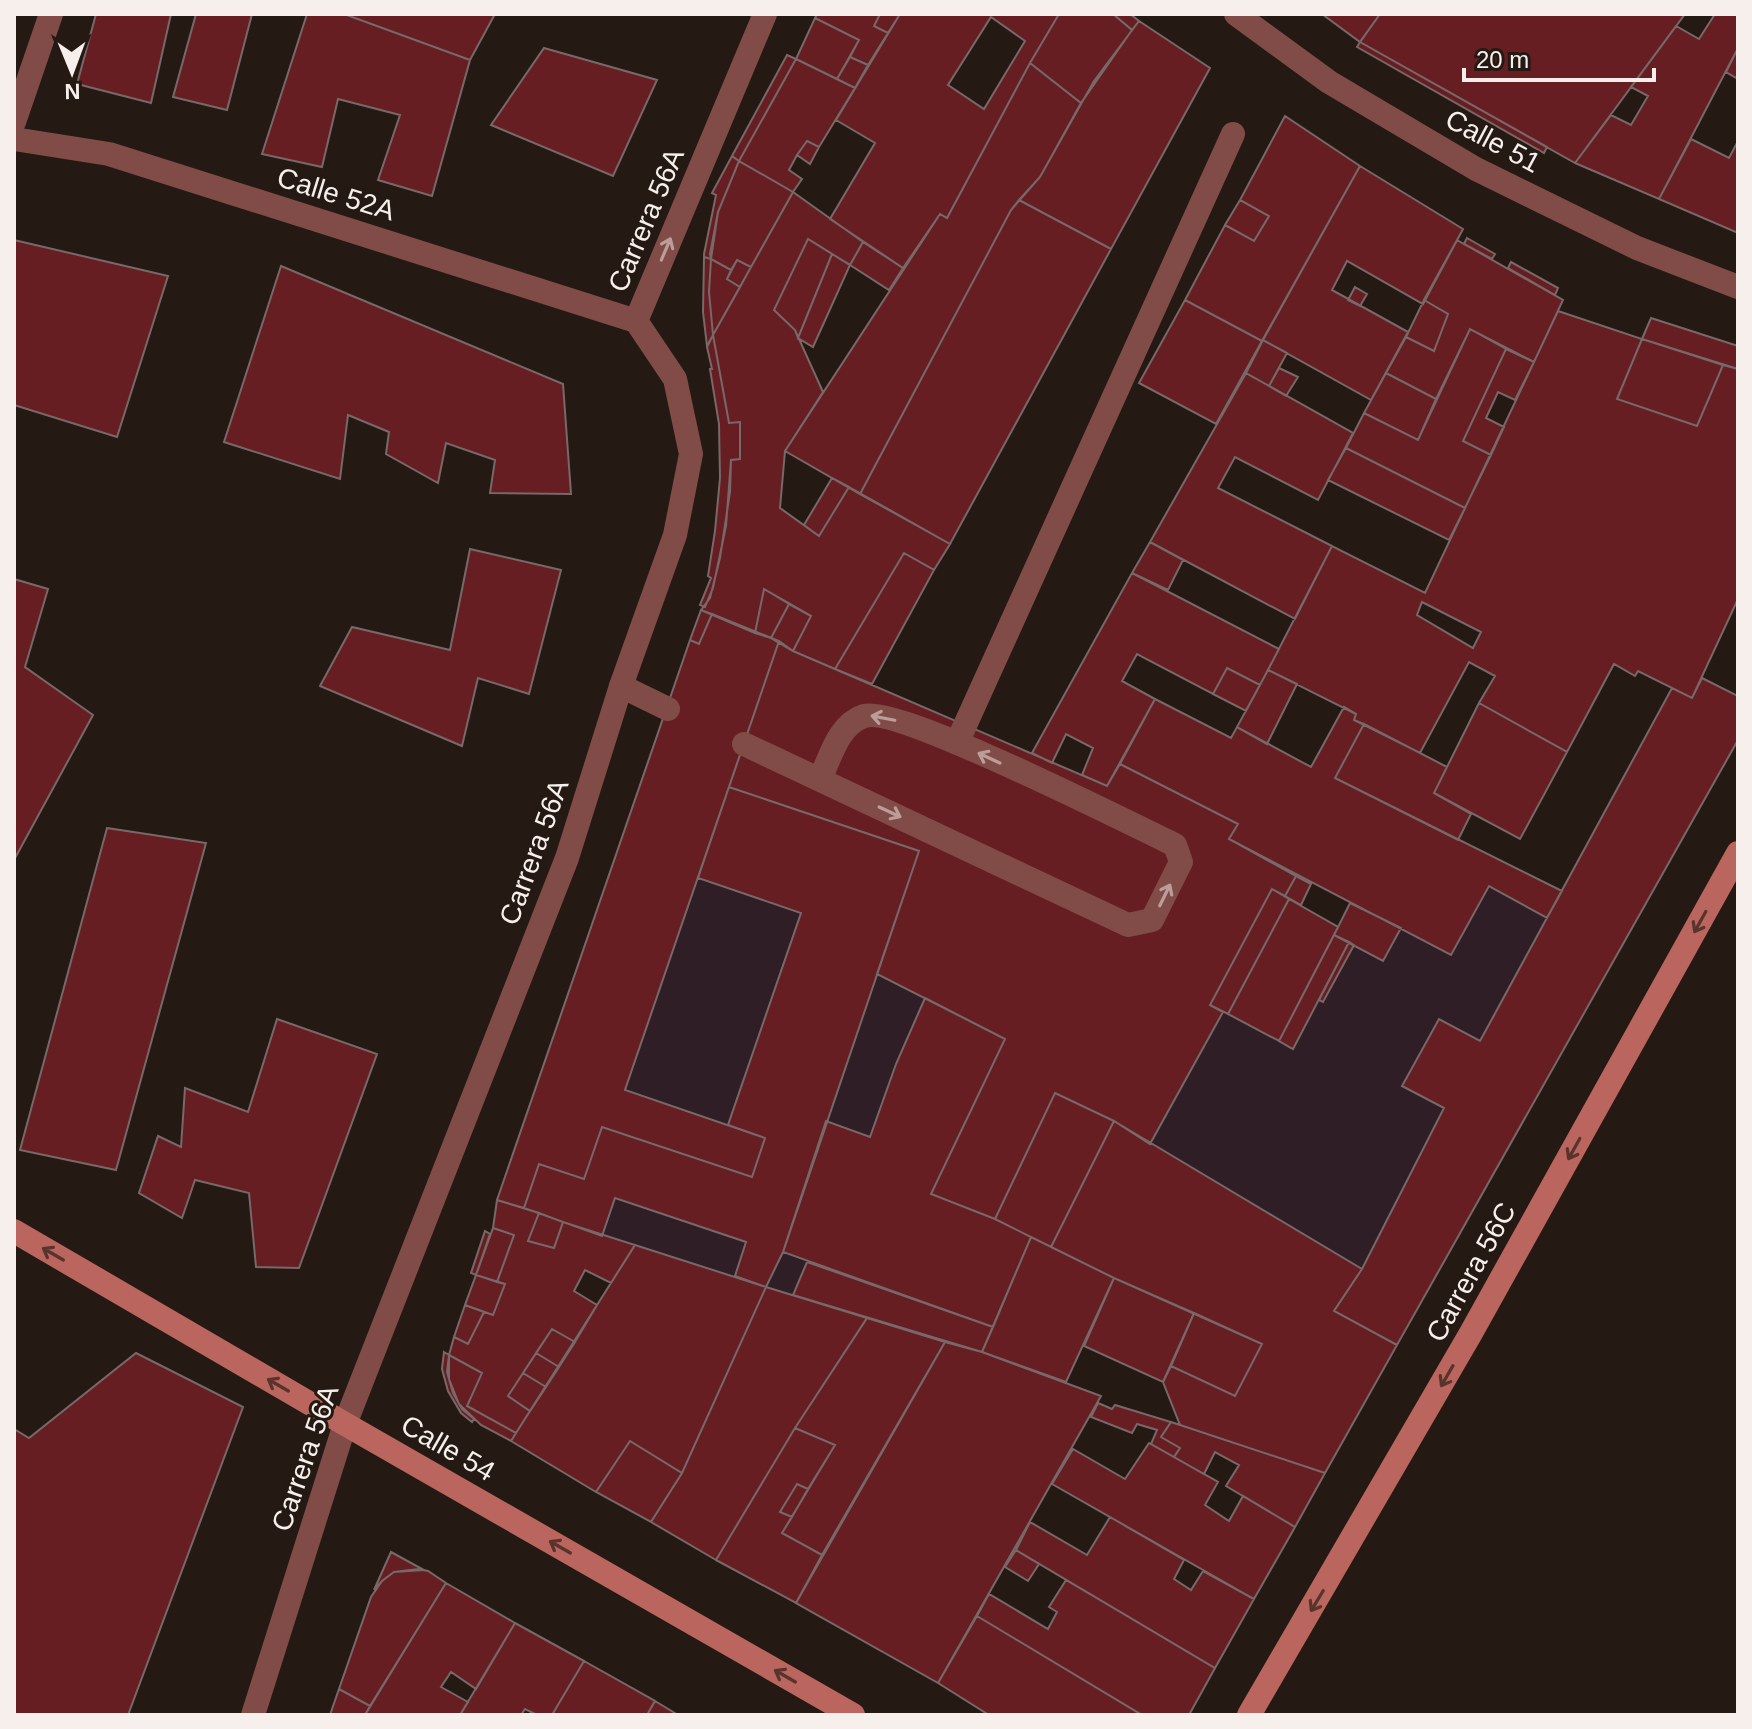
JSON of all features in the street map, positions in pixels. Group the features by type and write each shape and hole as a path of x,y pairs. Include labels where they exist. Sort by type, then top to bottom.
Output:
{"street":[{"path":"14,122 51,14"},
{"name":"Carrera 56A","path":"253,1715 345,1424 567,858 621,686 675,535 691,454 675,379 636,321 765,14"},
{"name":"Calle 51","path":"1236,14 1329,82 1476,169 1637,248 1738,287"},
{"path":"957,743 1233,134"},
{"name":"Calle 52A","path":"14,139 109,154 636,321"},
{"path":"621,686 668,709"},
{"path":"744,744 1128,925 1152,920 1181,862 1175,845 957,743 891,718 867,715 845,726 820,779"},
{"name":"Carrera 56C","path":"1249,1715 1464,1346 1738,853"},
{"name":"Calle 54","path":"14,1231 853,1715"}],"shaded area":[{"path":"690,640 699,644 779,641 793,651 1106,786 1120,764 1238,824 1229,839 1296,876 1285,896 1272,889 1210,1005 1292,1048 1319,1000 1324,1001 1354,945 1401,928 1451,955 1489,886 1548,917 1672,688 1692,698 1702,678 1738,696 1738,740 1397,1345 1361,1268 1150,1144 993,1327 808,1263 793,1295 497,1200"}],"building":[{"path":"96,14 171,14 151,103 77,84"},
{"path":"196,14 252,14 227,110 173,97"},
{"path":"307,14 344,14 470,60 432,196 378,180 400,115 338,99 322,167 262,154"},
{"path":"344,14 495,14 470,60"},
{"path":"817,14 880,14 874,26 888,33 868,65 850,57 859,40 815,18"},
{"path":"880,14 900,14 888,33 874,26"},
{"path":"900,14 1059,14 947,218 940,214 903,268 830,219 875,143 836,120","holes":["991,17 1025,41 984,109 948,85"]},
{"path":"1059,14 1113,14 1132,30 1081,103 1030,63"},
{"path":"1113,14 1130,14 1139,21 1132,30"},
{"path":"1322,14 1380,14 1360,42"},
{"path":"1380,14 1685,14 1575,163 1360,42"},
{"path":"1715,14 1738,14 1738,48 1659,199 1575,163 1611,115 1631,125 1648,96 1631,87 1676,26 1699,39"},
{"path":"815,18 859,40 837,79 796,59"},
{"path":"1139,21 1210,68 1111,249 1019,200 1040,177 1094,81"},
{"path":"1360,42 1547,147 1544,153 1357,47"},
{"path":"544,48 657,80 613,176 491,125"},
{"path":"1738,48 1738,79 1726,72"},
{"path":"787,55 796,59 739,161 732,156"},
{"path":"850,57 868,65 855,88 837,79"},
{"path":"796,59 855,88 819,147 807,141 797,155 789,170 802,179 793,192 739,161"},
{"path":"1030,63 1081,103 1040,177 1011,210 860,494 785,451 940,214 947,218"},
{"path":"1285,116 1360,166 1262,341 1185,300 1225,225 1254,241 1269,216 1240,200"},
{"path":"1691,139 1729,158 1738,141 1738,233 1659,199"},
{"path":"807,141 819,147 810,164 797,155"},
{"path":"732,156 739,161 718,212 711,259 704,257 704,254 716,195 712,193"},
{"path":"739,161 793,192 751,267 737,260 731,270 711,259 710,254 718,212"},
{"path":"1360,166 1463,229 1423,304 1347,261 1332,290 1408,332 1371,400 1263,340"},
{"path":"793,192 863,242 850,265 808,239 774,310 795,330 823,392 785,451 780,508 819,536 849,487 950,544 934,570 904,553 835,669 793,651 811,616 764,589 755,633 701,610 710,598 720,558 730,492 731,460 740,459 740,422 729,423 713,335"},
{"path":"1019,200 1111,249 950,544 860,494"},
{"path":"1240,200 1269,216 1254,241 1225,225"},
{"path":"1467,238 1495,254 1492,259 1464,244"},
{"path":"808,239 832,254 798,338 795,330 774,310"},
{"path":"14,240 168,276 117,437 14,405"},
{"path":"1457,240 1563,300 1534,362 1470,329 1436,399 1386,373 1406,337 1434,351 1448,314 1424,300"},
{"path":"863,242 903,268 889,290 850,265"},
{"path":"832,254 850,265 813,347 798,338"},
{"path":"704,257 711,259 709,292 713,335 707,346 703,312"},
{"path":"711,259 731,270 727,279 740,287 713,335 709,292"},
{"path":"737,260 751,267 740,287 727,279"},
{"path":"1511,262 1558,288 1555,295 1508,268"},
{"path":"281,266 563,384 571,494 490,493 495,460 446,443 438,483 386,454 389,432 348,415 340,479 224,442"},
{"path":"1355,287 1367,294 1360,306 1348,300"},
{"path":"1185,300 1262,341 1216,424 1139,383"},
{"path":"1424,300 1448,314 1434,351 1406,337"},
{"path":"1558,311 1642,339 1617,399 1697,426 1723,365 1738,369 1738,599 1692,698 1638,671 1635,676 1614,664 1567,752 1479,703 1495,676 1469,662 1420,753 1354,720 1356,714 1268,670 1332,546 1425,593","holes":["1422,602 1481,632 1473,648 1417,615"]},
{"path":"1651,318 1738,346 1738,369 1642,339"},
{"path":"1470,329 1506,349 1463,441 1491,455 1465,508 1346,448 1364,413 1418,440"},
{"path":"713,335 729,423 740,422 740,459 731,460 726,526 713,588 705,607 700,605 711,578 708,576 720,478 719,424 707,347"},
{"path":"1642,339 1723,365 1697,426 1617,399"},
{"path":"1263,340 1287,353 1269,386 1246,373"},
{"path":"1506,349 1534,362 1515,400 1498,392 1486,418 1504,427 1491,455 1463,441"},
{"path":"1279,368 1298,377 1286,396 1269,386"},
{"path":"1246,373 1353,433 1318,500 1235,457 1218,488 1332,546 1295,619 1150,542"},
{"path":"1386,373 1436,399 1418,440 1364,413"},
{"path":"1346,448 1465,508 1449,540 1328,480"},
{"path":"832,478 849,487 819,536 804,525"},
{"path":"1150,542 1183,560 1168,590 1132,573"},
{"path":"470,549 561,570 529,694 478,678 462,746 320,686 352,627 450,650"},
{"path":"904,553 934,570 872,684 835,669"},
{"path":"1132,573 1279,649 1260,685 1227,668 1213,694 1137,654 1122,681 1155,699 1107,786 1082,775 1093,748 1066,734 1052,763 1032,753"},
{"path":"14,579 48,589 25,667 93,715 14,860"},
{"path":"764,589 789,604 771,638 755,633"},
{"path":"789,604 811,616 793,651 771,638"},
{"path":"701,610 712,614 699,644 690,640"},
{"path":"712,614 779,641 625,1090 765,1138 752,1177 602,1127 584,1179 539,1164 524,1208 497,1200 690,640 699,644"},
{"path":"779,641 793,651 1107,786 1120,764 1238,824 1229,839 1296,876 1285,896 1272,889 1210,1005 1223,1012 1150,1144 1114,1121 1055,1093 995,1219 931,1194 1005,1039 877,974 919,851 729,787"},
{"path":"1227,668 1260,685 1246,711 1213,694"},
{"path":"1268,670 1297,684 1267,744 1237,727"},
{"path":"1702,678 1738,696 1738,740 1397,1345 1334,1311 1362,1269 1444,1108 1402,1086 1439,1019 1480,1041 1672,688 1692,698"},
{"path":"1155,699 1231,738 1237,727 1311,767 1344,707 1356,714 1354,720 1364,724 1335,778 1562,891 1547,918 1489,886 1451,955 1229,839 1238,824 1120,764"},
{"path":"1479,703 1567,752 1520,839 1434,793"},
{"path":"1364,724 1447,767 1434,793 1471,814 1458,840 1335,778"},
{"path":"729,787 919,851 783,1252 766,1287 735,1276 746,1242 615,1198 602,1236 524,1208 539,1164 584,1179 602,1127 752,1177 765,1138 728,1125 801,913 698,878"},
{"path":"107,828 206,843 116,1170 20,1150"},
{"path":"1296,876 1311,884 1301,905 1285,896"},
{"path":"1272,889 1289,899 1228,1014 1210,1005"},
{"path":"1289,899 1338,927 1279,1041 1228,1014"},
{"path":"1350,903 1401,928 1383,961 1334,935"},
{"path":"1334,935 1349,942 1293,1049 1279,1041"},
{"path":"1349,942 1354,945 1323,1002 1319,1000"},
{"path":"925,998 1005,1039 931,1194 1031,1237 993,1327 783,1252 826,1121 870,1137 896,1064"},
{"path":"277,1019 377,1054 299,1268 256,1267 249,1193 195,1180 182,1218 139,1193 158,1136 181,1147 185,1088 248,1112"},
{"path":"1055,1093 1114,1121 1051,1247 995,1219"},
{"path":"1114,1121 1362,1269 1334,1311 1397,1345 1325,1473 1180,1425 1163,1382 1171,1366 1235,1396 1262,1344 1051,1247"},
{"path":"497,1200 539,1213 528,1241 554,1248 563,1222 635,1245 611,1283 585,1270 574,1291 597,1305 575,1342 552,1329 508,1396 530,1411 516,1433 467,1406 482,1373 449,1355 454,1337 468,1344 484,1312 493,1315 505,1284 497,1282 514,1235 493,1228"},
{"path":"539,1213 563,1222 554,1248 528,1241"},
{"path":"493,1228 514,1235 497,1282 476,1275"},
{"path":"485,1231 490,1234 476,1275 471,1273"},
{"path":"1031,1237 1114,1278 1066,1382 982,1352"},
{"path":"635,1245 766,1287 682,1473 630,1441 596,1492 511,1441"},
{"path":"807,1262 993,1327 982,1352 793,1295"},
{"path":"476,1275 505,1284 493,1315 465,1305"},
{"path":"1114,1278 1194,1313 1163,1382 1084,1346"},
{"path":"766,1287 867,1318 795,1428 716,1560 651,1522 682,1473"},
{"path":"465,1305 484,1312 468,1344 454,1337"},
{"path":"1194,1313 1262,1344 1235,1396 1171,1366"},
{"path":"867,1318 945,1342 822,1555 782,1533 835,1445 795,1428"},
{"path":"552,1329 575,1342 559,1367 536,1353"},
{"path":"945,1342 982,1352 1101,1396 938,1683 796,1603"},
{"path":"444,1352 449,1355 447,1372 453,1393 462,1409 474,1419 472,1422 461,1413 448,1391 442,1369"},
{"path":"136,1353 243,1407 128,1715 16,1715 14,1429 29,1438"},
{"path":"536,1353 559,1367 546,1387 523,1373"},
{"path":"449,1355 482,1373 467,1406 516,1433 511,1441 481,1425 459,1404 449,1379"},
{"path":"523,1373 546,1387 530,1411 508,1396"},
{"path":"1098,1403 1171,1422 1161,1437 1180,1448 1174,1457 1151,1444 1157,1430 1137,1424 1132,1433 1091,1417"},
{"path":"1171,1422 1325,1473 1295,1527 1226,1486 1239,1465 1215,1452 1204,1474 1174,1457 1180,1448 1161,1437"},
{"path":"795,1428 835,1445 808,1489 797,1484 780,1512 792,1517 782,1533 822,1555 796,1603 716,1560"},
{"path":"630,1441 682,1473 651,1522 596,1492"},
{"path":"1149,1443 1218,1482 1205,1505 1229,1521 1243,1496 1295,1527 1254,1599 1052,1484 1073,1449 1125,1479"},
{"path":"797,1484 808,1489 792,1517 780,1512"},
{"path":"1110,1517 1184,1560 1174,1579 1191,1590 1203,1571 1254,1599 1215,1668 1016,1550 1030,1522 1087,1555"},
{"path":"1016,1550 1039,1564 1028,1581 1005,1567"},
{"path":"391,1552 424,1570 394,1572 374,1590"},
{"path":"419,1569 446,1583 370,1706 339,1689 371,1597 382,1581 394,1572"},
{"path":"1066,1580 1215,1668 1189,1715 1142,1715 977,1616 989,1594 1048,1629 1057,1612 1049,1607"},
{"path":"446,1583 515,1623 476,1689 451,1672 441,1687 468,1702 460,1715 365,1715"},
{"path":"977,1616 1142,1715 989,1715 938,1683"},
{"path":"515,1623 584,1661 552,1715 537,1715 525,1709 521,1715 460,1715"},
{"path":"584,1661 655,1701 647,1715 552,1715"},
{"path":"339,1689 370,1706 365,1715 330,1715"},
{"path":"655,1701 678,1715 647,1715"}]}
